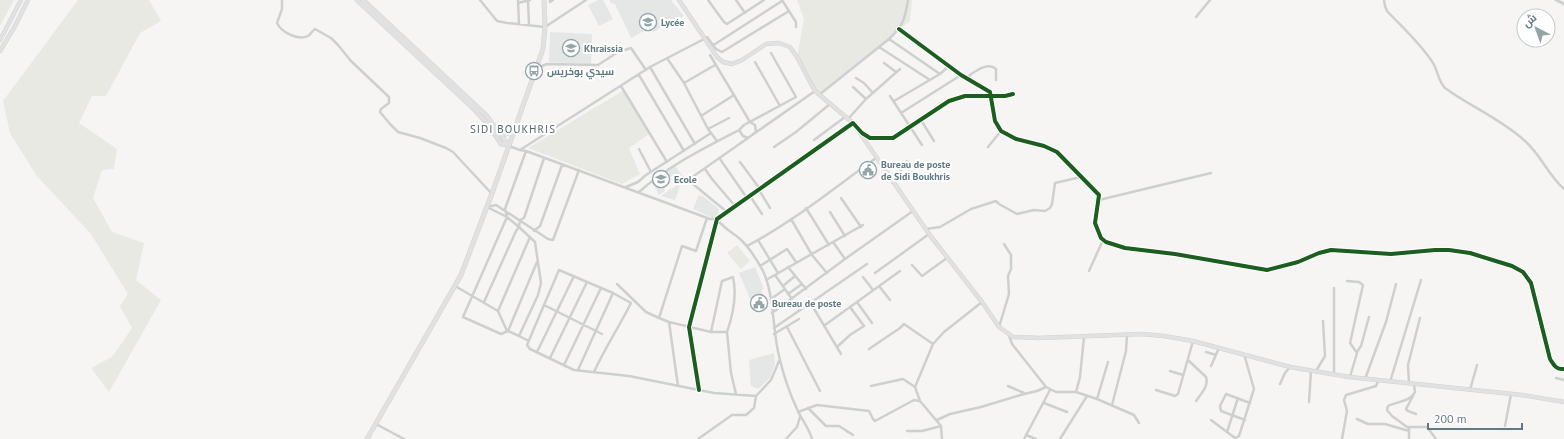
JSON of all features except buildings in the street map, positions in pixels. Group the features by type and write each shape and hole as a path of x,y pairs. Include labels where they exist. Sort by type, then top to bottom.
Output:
{"main road":[{"path":"0,40 21,0"},
{"path":"0,51 28,0"},
{"path":"357,0 476,111 490,127 501,144 508,146"},
{"path":"363,0 486,115 508,146"},
{"path":"366,439 455,286 492,194 513,131 543,50 545,27 544,0"},
{"path":"678,0 723,62 732,64 742,60 766,44 779,43 790,47 815,91 853,123 925,229 946,258 982,302 999,327 1017,338 1149,334 1193,341 1290,367 1334,375 1414,385 1511,394 1564,402"},
{"path":"499,133 506,134 513,131"}],"street":[{"path":"282,0 282,9 277,23 282,29 293,36 300,37 307,36 315,30 331,38 341,47 351,61 389,97 389,103 381,109 380,112 393,128 402,133 413,135 438,144 453,152 492,194"},
{"path":"480,0 497,21 545,27 586,0"},
{"path":"519,24 518,2 529,0 529,25"},
{"path":"708,0 726,23 745,13 764,0"},
{"path":"736,0 745,13"},
{"path":"819,95 889,39 899,29 905,18 908,0"},
{"path":"1196,17 1210,0"},
{"path":"1384,0 1387,11 1413,37 1433,64 1438,78 1445,88 1478,110 1491,116 1524,140 1538,154 1552,177 1564,189"},
{"path":"1556,0 1564,4"},
{"path":"712,46 782,1 796,22 796,27"},
{"path":"703,34 712,46 722,52 789,11"},
{"path":"899,29 961,75 990,92 995,121 1001,131 1016,139 1044,146 1057,152 1098,195 1099,200 1095,223 1103,240 1125,248 1175,254 1267,270 1298,262 1319,253 1331,250 1391,254 1435,250 1470,253 1512,266 1523,272 1529,278 1550,359 1555,367 1558,369 1564,369"},
{"path":"520,150 650,67 706,38"},
{"path":"889,39 940,74"},
{"path":"879,47 930,80"},
{"path":"537,68 547,64 598,65 618,52 632,48 646,70"},
{"path":"639,192 653,179 688,157 739,130 744,125 796,96 771,53"},
{"path":"710,55 750,122 755,125 756,132 720,159 688,180 727,212"},
{"path":"667,58 684,84 708,129 717,142"},
{"path":"755,62 780,106"},
{"path":"884,63 896,72"},
{"path":"684,84 716,65"},
{"path":"894,101 940,74 949,66"},
{"path":"966,78 984,67 992,66 996,69 996,80"},
{"path":"650,67 695,144"},
{"path":"814,140 846,118 900,69"},
{"path":"639,74 684,151"},
{"path":"901,113 961,75"},
{"path":"856,78 864,83 873,93"},
{"path":"621,86 667,162"},
{"path":"853,88 866,99"},
{"path":"748,138 815,91"},
{"path":"699,390 689,327 717,219 853,123 862,133 870,138 893,138 953,100 965,96 1005,96 1013,94"},
{"path":"701,116 734,95"},
{"path":"890,96 922,145"},
{"path":"774,147 796,132 830,104"},
{"path":"708,129 729,118"},
{"path":"921,120 934,141"},
{"path":"739,130 743,136 748,138"},
{"path":"988,147 1001,131"},
{"path":"626,187 638,182 711,133"},
{"path":"508,146 520,150 526,150 562,165 626,187 707,218 717,219 740,239 760,266 766,280 771,299 774,334 780,360 800,417 810,432 812,439"},
{"path":"639,149 651,172"},
{"path":"526,150 505,209 507,217 463,317 501,334 508,331 538,261"},
{"path":"484,302 519,226 520,220 524,218 544,158"},
{"path":"746,246 791,219 876,158"},
{"path":"720,159 762,214"},
{"path":"892,181 904,168 907,161"},
{"path":"740,162 770,208"},
{"path":"534,231 540,226 562,165"},
{"path":"705,169 735,206"},
{"path":"487,207 496,205 505,209 534,231 548,240 553,240 579,170"},
{"path":"1099,200 1211,173"},
{"path":"925,229 940,227 971,209 996,201 1017,214 1034,210 1045,211 1050,208 1052,204 1055,183 1081,177"},
{"path":"766,280 862,226 841,198"},
{"path":"487,207 507,217 519,226 535,242 541,283 538,295 519,336"},
{"path":"806,208 829,244"},
{"path":"772,314 845,259 913,211"},
{"path":"830,212 846,236"},
{"path":"659,318 682,246 696,252 707,218"},
{"path":"791,219 812,255 827,273"},
{"path":"875,273 929,234"},
{"path":"498,311 530,238"},
{"path":"758,240 783,286 792,299"},
{"path":"1089,271 1103,240"},
{"path":"833,242 845,259"},
{"path":"999,327 1009,294 1008,276 1011,269 1011,255 1004,244"},
{"path":"760,266 787,249 796,262"},
{"path":"912,265 922,276 946,258"},
{"path":"774,328 867,264"},
{"path":"788,267 806,289"},
{"path":"594,372 603,352 616,333 631,303 559,270 528,341 527,345 530,349 578,370 594,372 629,376 699,390 756,396"},
{"path":"825,325 900,271"},
{"path":"536,352 574,276"},
{"path":"783,286 795,276"},
{"path":"710,332 722,281 734,277 736,290 731,322 727,332 731,373 736,394"},
{"path":"862,277 873,290"},
{"path":"1347,280 1359,282 1363,285 1350,343 1357,353"},
{"path":"1389,382 1421,280"},
{"path":"550,358 587,282"},
{"path":"617,284 646,312 659,318 710,332 727,332"},
{"path":"788,294 802,284"},
{"path":"1365,379 1386,322 1396,284"},
{"path":"455,286 498,311 508,331 528,341"},
{"path":"879,286 890,300"},
{"path":"564,365 600,288"},
{"path":"1334,288 1334,375"},
{"path":"771,299 785,289"},
{"path":"578,370 613,294"},
{"path":"810,302 841,354"},
{"path":"857,302 872,323"},
{"path":"915,387 933,344 944,332 982,302"},
{"path":"544,305 602,334"},
{"path":"837,347 864,326 850,307"},
{"path":"1349,377 1357,353 1361,346 1369,317"},
{"path":"1409,384 1408,365 1420,318"},
{"path":"774,334 799,319"},
{"path":"1309,402 1313,371 1325,356 1323,321"},
{"path":"670,322 678,386"},
{"path":"869,349 904,324 933,344"},
{"path":"786,327 820,391"},
{"path":"1009,334 1012,344 1050,390 1076,392 1097,399 1134,415 1139,424"},
{"path":"1112,405 1126,351 1128,334"},
{"path":"1076,392 1080,377 1084,337"},
{"path":"1156,390 1176,396 1193,341"},
{"path":"1211,366 1219,348"},
{"path":"1206,352 1216,355"},
{"path":"1211,420 1237,438 1239,436 1254,389 1244,354"},
{"path":"698,439 732,415 746,415 754,408 756,396 771,380 780,360"},
{"path":"1188,360 1206,377 1207,380 1205,387 1196,401"},
{"path":"1097,399 1108,362"},
{"path":"1470,390 1477,365"},
{"path":"1280,384 1285,373 1290,367"},
{"path":"1170,371 1183,375"},
{"path":"1556,378 1564,380"},
{"path":"871,386 903,379 915,387 920,401 941,426 942,439"},
{"path":"1342,439 1347,410 1344,400 1346,395 1372,388 1376,386 1378,381"},
{"path":"1414,385 1414,394 1406,409 1416,414"},
{"path":"1008,386 1024,394"},
{"path":"937,420 950,414 981,407 1046,387"},
{"path":"1024,439 1050,390"},
{"path":"1245,420 1221,410 1220,406 1226,394 1250,403"},
{"path":"1414,394 1407,399 1391,404 1387,407 1388,412 1409,427 1427,427 1436,439"},
{"path":"1504,426 1511,394"},
{"path":"1060,439 1087,396"},
{"path":"1227,432 1238,398"},
{"path":"798,412 822,405 869,412 875,421 914,400 920,401"},
{"path":"1044,403 1067,412"},
{"path":"808,408 826,426 839,426 853,435"},
{"path":"786,439 796,427 800,417"},
{"path":"1357,419 1368,424 1385,424 1409,432"},
{"path":"375,424 404,439"},
{"path":"907,431 922,431 941,426"},
{"path":"1409,427 1409,439"},
{"path":"1026,435 1036,439"}],"shaded area":[{"path":"0,0 14,0 0,26"},
{"path":"78,0 149,0 161,21 140,33 106,96 92,96 79,123 117,149 114,169 102,170 93,198 112,232 144,243 136,280 161,300 109,392 91,368 112,357 132,328 120,306 128,294 91,234 36,175 10,133 3,101"},
{"path":"598,0 603,0 613,19 599,26 588,5"},
{"name":"Lycée","path":"610,0 671,0 684,16 653,32 651,27 631,38 615,4 610,3"},
{"path":"797,0 912,0 910,21 819,95 797,57 804,19"},
{"name":"Khraissia","path":"550,32 592,34 591,64 549,62"},
{"path":"624,90 649,134 629,148 640,174 622,184 528,148"},
{"name":"Ecole","path":"675,166 684,177 678,181 674,175 660,183 665,191 659,195 651,181"},
{"path":"677,185 680,186 675,200 661,196"},
{"path":"699,195 704,197 719,209 718,215 713,218 693,209"},
{"path":"737,245 750,261 741,269 727,253"},
{"path":"755,267 764,289 761,291 764,296 751,301 739,273"},
{"path":"774,353 775,364 770,378 758,389 751,386 749,360"}],"cycle path":[{"path":"899,29 961,75 990,92 995,121 1001,131 1016,139 1044,146 1057,152 1099,195 1095,223 1101,238 1106,242 1125,248 1175,254 1267,270 1298,262 1319,253 1331,250 1391,254 1435,250 1470,253 1512,266 1523,272 1531,283 1550,359 1557,368 1564,369"},
{"path":"699,390 689,327 717,219 853,123 862,133 870,138 893,138 949,101 965,96 1005,96 1013,94"}],"place":[{"name":"Lycée","path":"648,22"},
{"name":"Khraissia","path":"571,48"},
{"name":"سيدي بوخريس","path":"534,71"},
{"name":"Bureau de poste de Sidi Boukhris","path":"868,170"},
{"name":"Ecole","path":"661,179"},
{"name":"Bureau de poste","path":"759,303"}],"district":[{"name":"SIDI BOUKHRIS","path":"513,129"}]}
